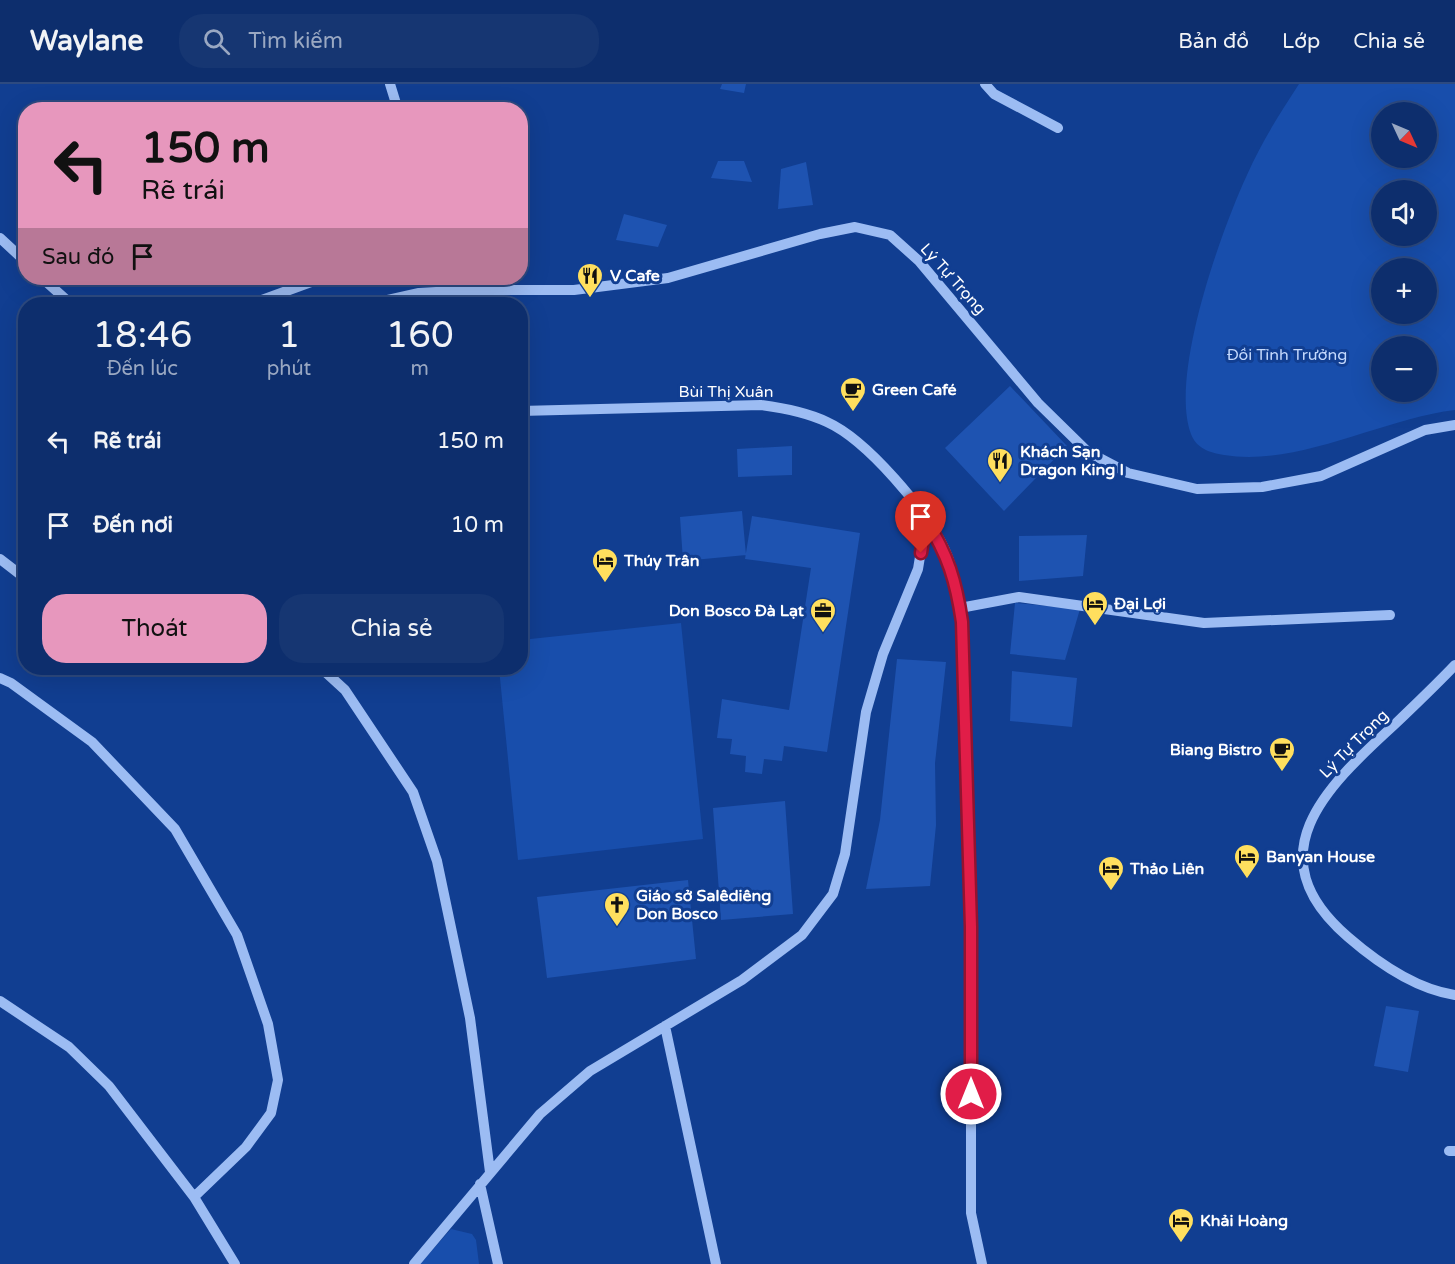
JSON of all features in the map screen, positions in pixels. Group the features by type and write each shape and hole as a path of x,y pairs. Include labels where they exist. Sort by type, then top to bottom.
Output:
{"street":[{"path":"390,84 396,102"},
{"path":"985,84 994,94 1058,128"},
{"name":"Lý Tự Trọng","path":"401,297 418,293 471,290 574,290 668,278 820,234 855,227 890,235 919,261 1038,403 1088,452 1128,473 1197,489 1262,487 1321,476 1425,430 1455,425"},
{"path":"0,238 18,255"},
{"path":"50,285 63,297"},
{"path":"270,297 303,285"},
{"name":"Bùi Thị Xuân","path":"528,411 761,405 794,410 829,423 864,447 900,486 945,550 960,608 971,927 971,1213 982,1264"},
{"path":"414,1264 540,1114 590,1071 742,980 802,935 833,894 845,854 866,712 883,654 918,569 926,520"},
{"path":"0,559 18,573"},
{"path":"960,608 1018,597 1204,623 1390,615"},
{"name":"Lý Tự Trọng","path":"1455,665 1333,783 1313,814 1303,849 1304,875 1317,904 1341,931 1374,959 1393,970 1411,980 1455,995"},
{"path":"329,675 345,690 413,792 437,861 470,1018 490,1172"},
{"path":"0,678 11,682 92,742 130,779 176,829 237,935 268,1024 278,1080 271,1113 246,1147 194,1197"},
{"path":"0,1001 69,1047 109,1086 194,1197 235,1264"},
{"path":"665,1026 716,1264"},
{"path":"480,1184 498,1264"}],"green space":[{"name":"Đồi Tỉnh Trưởng","path":"1299,84 1455,84 1455,410 1427,415 1281,454 1252,457 1224,455 1209,451 1193,439 1186,409 1187,377 1192,341 1201,304 1236,200 1271,128"},
{"path":"681,623 703,839 518,860 500,675 528,675 528,639"},
{"path":"451,1229 472,1234 476,1240 479,1264 420,1264"}],"building":[{"path":"722,84 746,84 744,93 720,89"},
{"path":"718,161 744,161 752,182 711,178"},
{"path":"806,162 813,205 778,209 781,169"},
{"path":"624,214 667,225 658,247 616,240"},
{"path":"1010,386 1067,446 1004,511 945,448"},
{"path":"792,446 792,475 738,477 737,449"},
{"path":"742,511 746,555 683,561 680,517"},
{"name":"Don Bosco Đà Lạt","path":"752,516 860,533 827,752 784,746 782,761 764,759 762,774 745,772 746,756 730,754 732,739 717,738 722,699 789,710 811,568 745,559"},
{"path":"1087,535 1083,576 1019,581 1019,536"},
{"path":"1015,603 1080,609 1065,660 1010,654"},
{"path":"897,659 946,662 935,763 936,825 930,886 866,889 880,820"},
{"path":"1012,671 1077,678 1072,727 1010,721"},
{"path":"785,801 793,914 721,920 713,808"},
{"name":"Giáo sở Salêdiêng Don Bosco","path":"688,880 696,959 547,978 537,897"},
{"path":"1386,1006 1419,1011 1408,1072 1374,1066"}],"place":[{"name":"V Cafe","path":"590,299"},
{"name":"Green Café","path":"853,413"},
{"name":"Khách Sạn Dragon King I","path":"1000,484"},
{"name":"Thúy Trân","path":"605,584"},
{"name":"Đại Lợi","path":"1095,627"},
{"name":"Don Bosco Đà Lạt","path":"823,634"},
{"name":"Biang Bistro","path":"1282,773"},
{"name":"Banyan House","path":"1247,880"},
{"name":"Thảo Liên","path":"1111,892"},
{"name":"Giáo sở Salêdiêng Don Bosco","path":"617,928"},
{"name":"Khải Hoàng","path":"1181,1244"}],"route":[{"path":"921,553 926,520 945,550 955,582 962,622 963,732 971,927 971,1094"}]}
